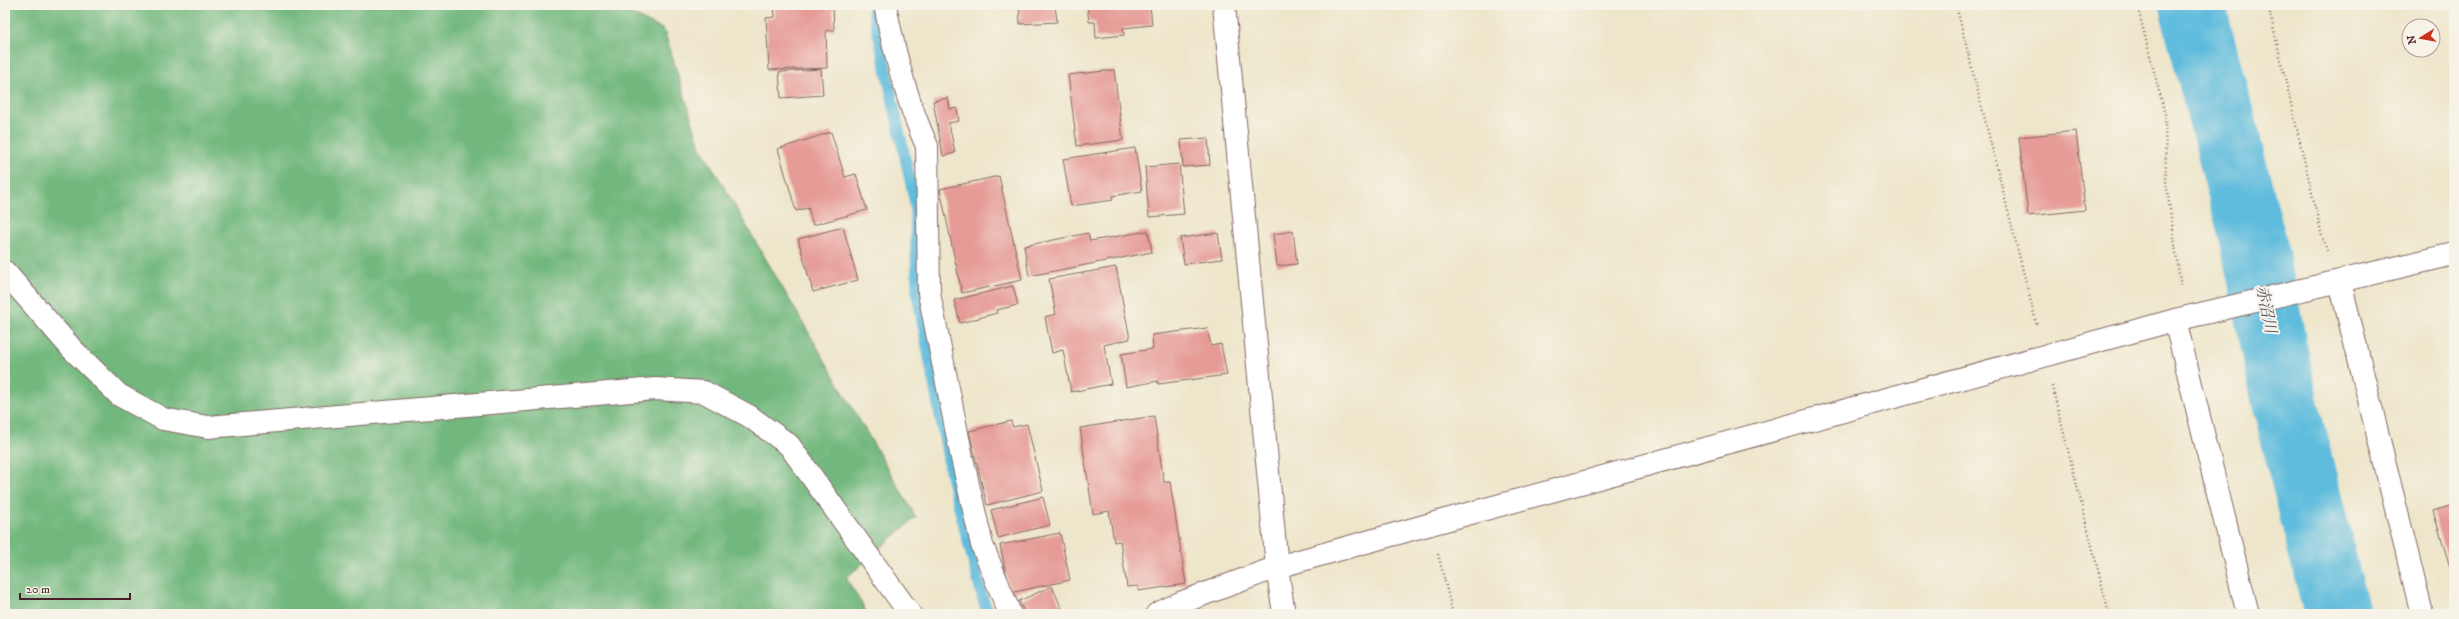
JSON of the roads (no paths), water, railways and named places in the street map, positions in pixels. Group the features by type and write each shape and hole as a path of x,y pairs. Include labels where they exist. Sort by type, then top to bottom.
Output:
{"street":[{"path":"885,5 917,125 927,146 929,293 962,458 982,545 1010,614"},
{"path":"1224,5 1277,567 1284,614"},
{"path":"1157,614 1180,603 1277,567 1431,524 2175,320 2454,254"},
{"path":"5,272 72,349 119,395 163,419 208,427 655,389 704,392 748,416 788,445 910,614"},
{"path":"2340,282 2422,614"},
{"path":"2175,320 2248,614"}],"waterway":[{"path":"872,5 915,204 917,294 952,480 983,600 989,614"},
{"name":"赤沼川","path":"2192,5 2253,240 2285,402 2337,614"}]}
